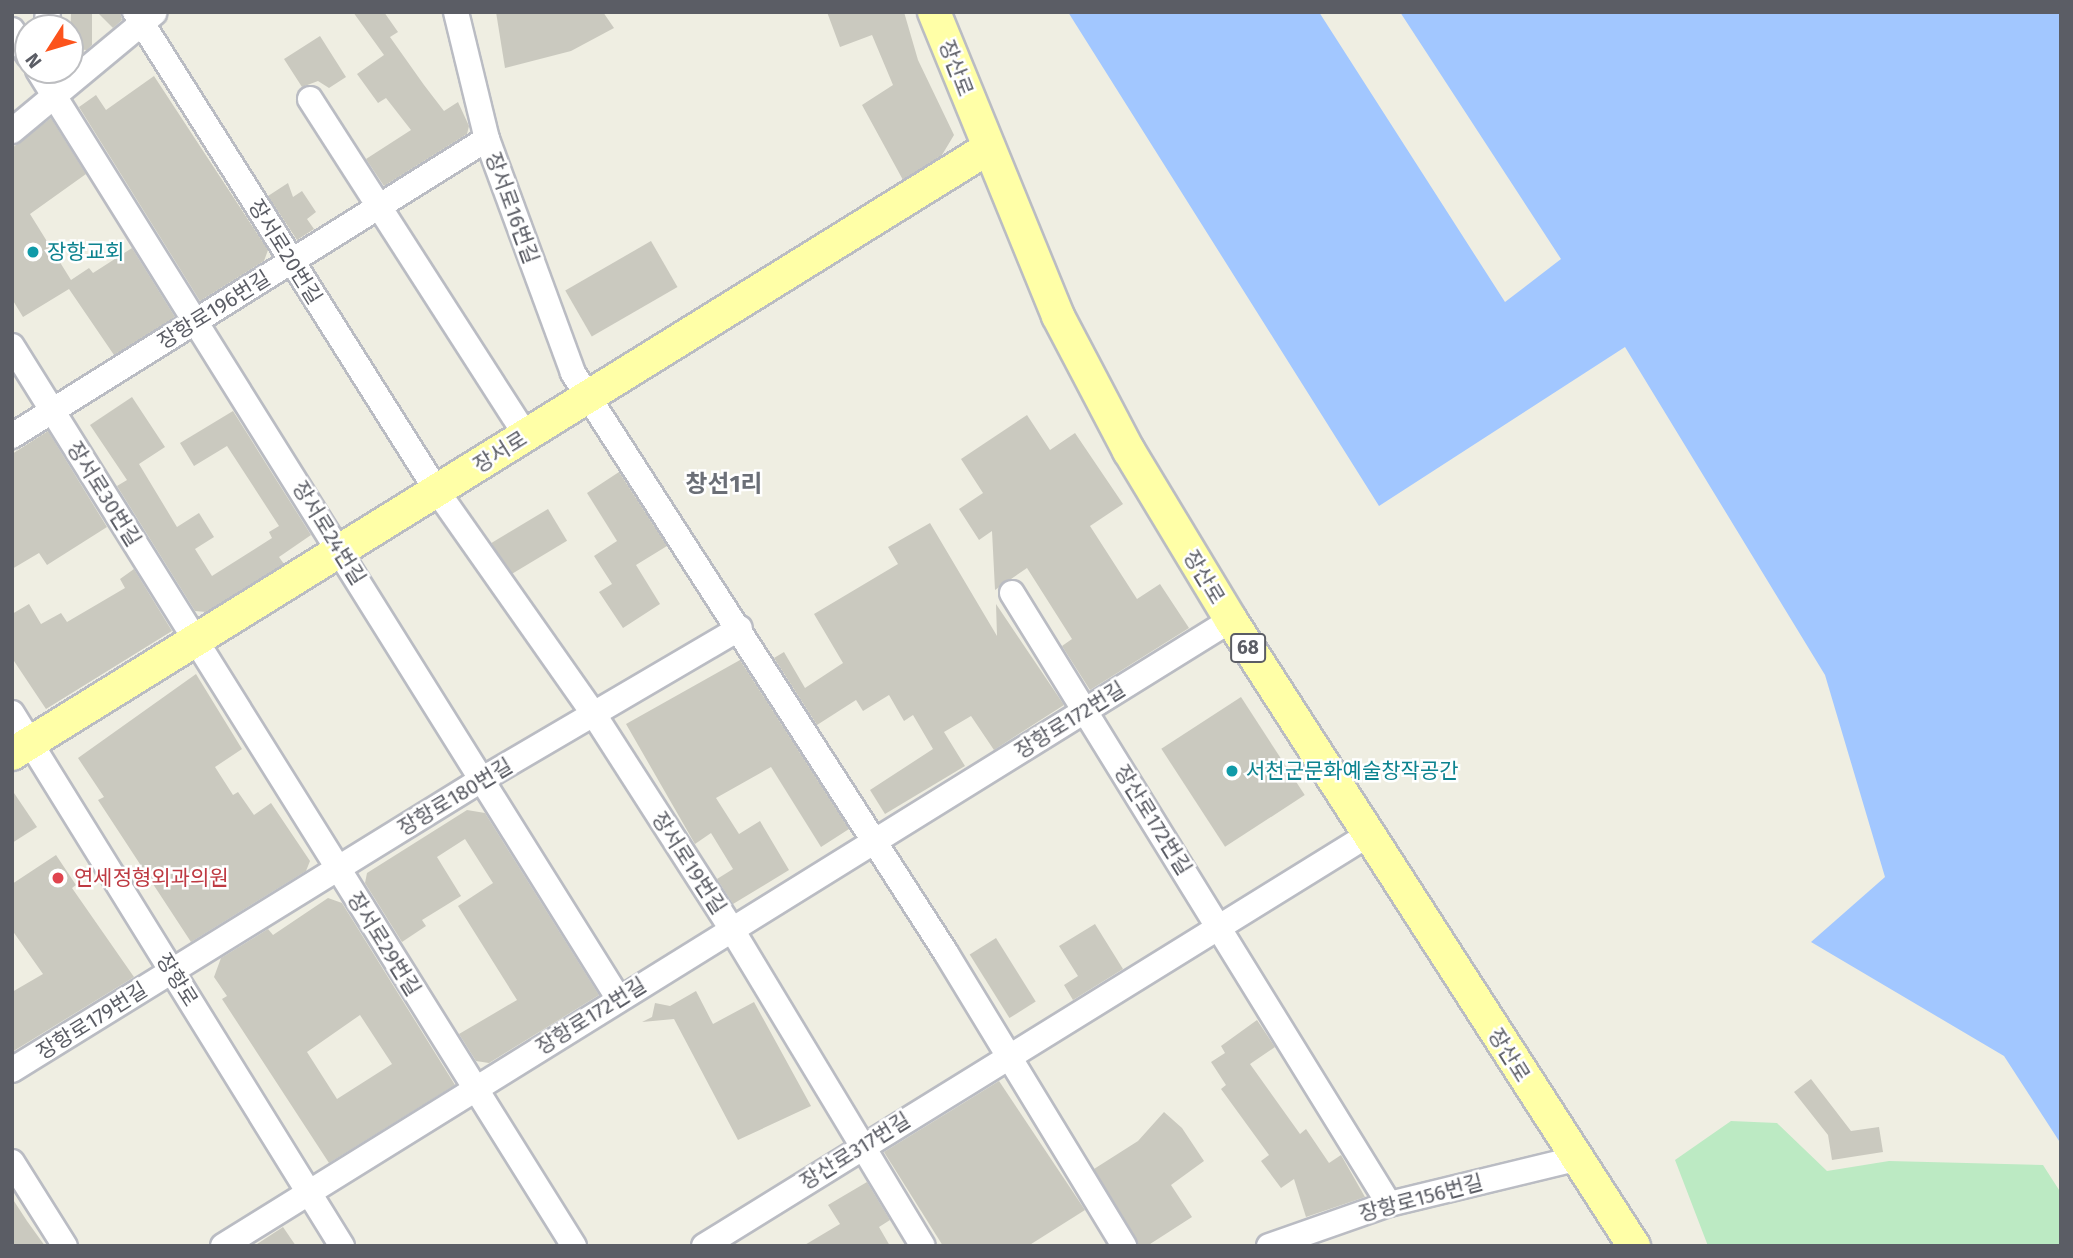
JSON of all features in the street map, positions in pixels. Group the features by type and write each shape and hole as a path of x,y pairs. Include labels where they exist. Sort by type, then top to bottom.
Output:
{"main road":[{"name":"장산로","path":"934,12 987,149 1058,316 1129,451 1231,620 1574,1159 1634,1246"},
{"name":"장서로","path":"21,749 987,149"}],"street":[{"name":"장서로16번길","path":"456,12 487,139 573,373 740,628 872,840"},
{"path":"12,131 144,16"},
{"name":"장서로20번길","path":"144,16 291,262 438,491"},
{"name":"장서로24번길","path":"47,84 618,998"},
{"path":"310,99 526,436"},
{"name":"장항로196번길","path":"12,436 487,139"},
{"name":"장서로30번길","path":"12,346 196,641"},
{"name":"장서로19번길","path":"438,491 595,716 731,928 923,1246"},
{"name":"장산로172번길","path":"1012,593 1221,930"},
{"name":"장항로172번길","path":"223,1246 872,840 1231,620"},
{"name":"장항로180번길","path":"172,971 481,780 595,716 740,628"},
{"name":"장서로29번길","path":"196,641 574,1246"},
{"name":"장항로","path":"12,713 21,749 172,971 342,1246"},
{"name":"장산로317번길","path":"704,1246 1006,1058 1221,930 1368,835"},
{"path":"872,840 946,953 1006,1058 1124,1246"},
{"path":"1221,930 1389,1204"},
{"name":"장항로179번길","path":"12,1070 172,971"},
{"name":"장항로156번길","path":"1269,1246 1389,1204 1574,1159"},
{"path":"12,1162 65,1246"}],"green space":[{"path":"1731,1121 1777,1123 1827,1171 1889,1161 2043,1165 2061,1193 2061,1246 1708,1246 1675,1160"}],"water":[{"path":"1068,12 1319,12 1505,302 1561,259 1400,12 2061,12 2061,1144 2004,1056 1811,942 1885,877 1825,675 1625,347 1379,506"}],"building":[{"path":"92,12 92,45 87,50 84,50 84,14 71,14"},
{"path":"97,12 120,12 122,20 113,28"},
{"path":"353,12 384,12 398,32 390,37 424,85 444,111 458,102 469,126 467,134 384,186 366,159 411,130 386,98 378,103 357,74 384,55"},
{"path":"496,12 603,12 614,28 571,51 505,68"},
{"path":"827,12 904,12 918,60 954,135 942,155 903,180 862,105 893,85 872,35 840,47"},
{"path":"320,36 346,77 329,88 318,81 302,87 284,59"},
{"path":"154,76 268,250 264,261 200,301 79,107 96,95 106,110"},
{"path":"51,118 86,174 30,214 71,280 89,268 93,273 132,248 175,317 114,355 69,289 23,317 12,299 12,148"},
{"path":"288,183 293,197 302,191 316,212 307,219 314,229 297,240 268,196"},
{"path":"651,241 678,287 592,336 565,290"},
{"path":"132,397 165,447 139,464 177,527 199,513 214,537 195,549 212,576 272,538 269,532 279,526 227,446 194,466 180,443 233,411 311,535 279,557 284,564 206,612 195,611 117,486 127,480 90,425"},
{"path":"1027,415 1050,450 1075,433 1123,504 1090,526 1137,599 1160,584 1189,628 1090,690 1062,646 1072,639 1027,568 995,590 992,531 979,540 959,509 983,493 961,459"},
{"path":"48,431 107,527 47,565 39,553 12,569 12,454"},
{"path":"619,472 667,546 636,565 660,604 623,628 599,592 612,584 594,556 617,541 587,493"},
{"path":"548,509 567,541 510,575 491,543"},
{"path":"930,523 997,636 996,604 1064,705 994,750 971,716 944,732 965,766 885,814 870,790 933,749 913,715 904,721 889,695 863,711 856,700 817,725 774,658 784,652 805,688 843,663 814,614 898,564 888,547"},
{"path":"134,569 172,631 46,709 12,658 12,614 29,604 41,624 61,613 67,622 125,588 120,579"},
{"path":"740,660 849,829 821,847 771,767 716,798 739,834 760,821 789,870 733,904 717,879 733,869 711,833 695,844 626,724"},
{"path":"196,674 242,749 215,767 233,795 238,792 254,815 271,803 310,861 306,871 191,942 98,800 104,797 78,758"},
{"name":"서천군문화예술창작공간","path":"1241,697 1305,795 1225,847 1161,749"},
{"path":"12,790 37,827 12,843"},
{"path":"467,810 485,813 599,995 489,1063 476,1061 459,1034 517,1000 458,906 493,883 465,839 437,857 461,896 422,920 426,926 402,942 365,883 367,873"},
{"path":"56,855 76,885 72,888 134,977 12,1052 12,992 43,974 12,930 12,884"},
{"path":"328,898 342,903 455,1085 329,1163 222,999 227,996 214,977 221,958 268,929 273,935","holes":["360,1015 392,1064 337,1099 307,1052"]},
{"path":"1095,924 1123,969 1073,1000 1064,985 1078,976 1059,946"},
{"path":"996,938 1036,1002 1009,1018 970,954"},
{"path":"696,991 713,1024 754,1002 811,1106 738,1140 674,1019 642,1022 652,1017 655,1003 670,1006"},
{"path":"1257,1020 1275,1047 1250,1064 1300,1134 1306,1129 1329,1163 1341,1155 1365,1197 1306,1217 1294,1179 1281,1188 1261,1161 1269,1155 1221,1089 1226,1085 1211,1062 1225,1053 1221,1046"},
{"path":"1811,1079 1851,1131 1879,1127 1883,1152 1832,1160 1828,1135 1794,1092"},
{"path":"999,1081 1085,1210 1028,1246 943,1246 884,1152"},
{"path":"1164,1112 1182,1128 1204,1161 1171,1185 1192,1217 1147,1246 1139,1246 1094,1169 1138,1141"},
{"path":"867,1182 890,1220 879,1227 890,1246 803,1246 840,1224 828,1205"},
{"path":"12,1198 27,1221 45,1246 12,1246"},
{"path":"283,1227 296,1246 254,1246"}],"place":[{"name":"장항교회","path":"33,252"},
{"name":"서천군문화예술창작공간","path":"1232,771"},
{"name":"연세정형외과의원","path":"58,878"}],"district":[{"name":"창선1리","path":"724,485"}]}
